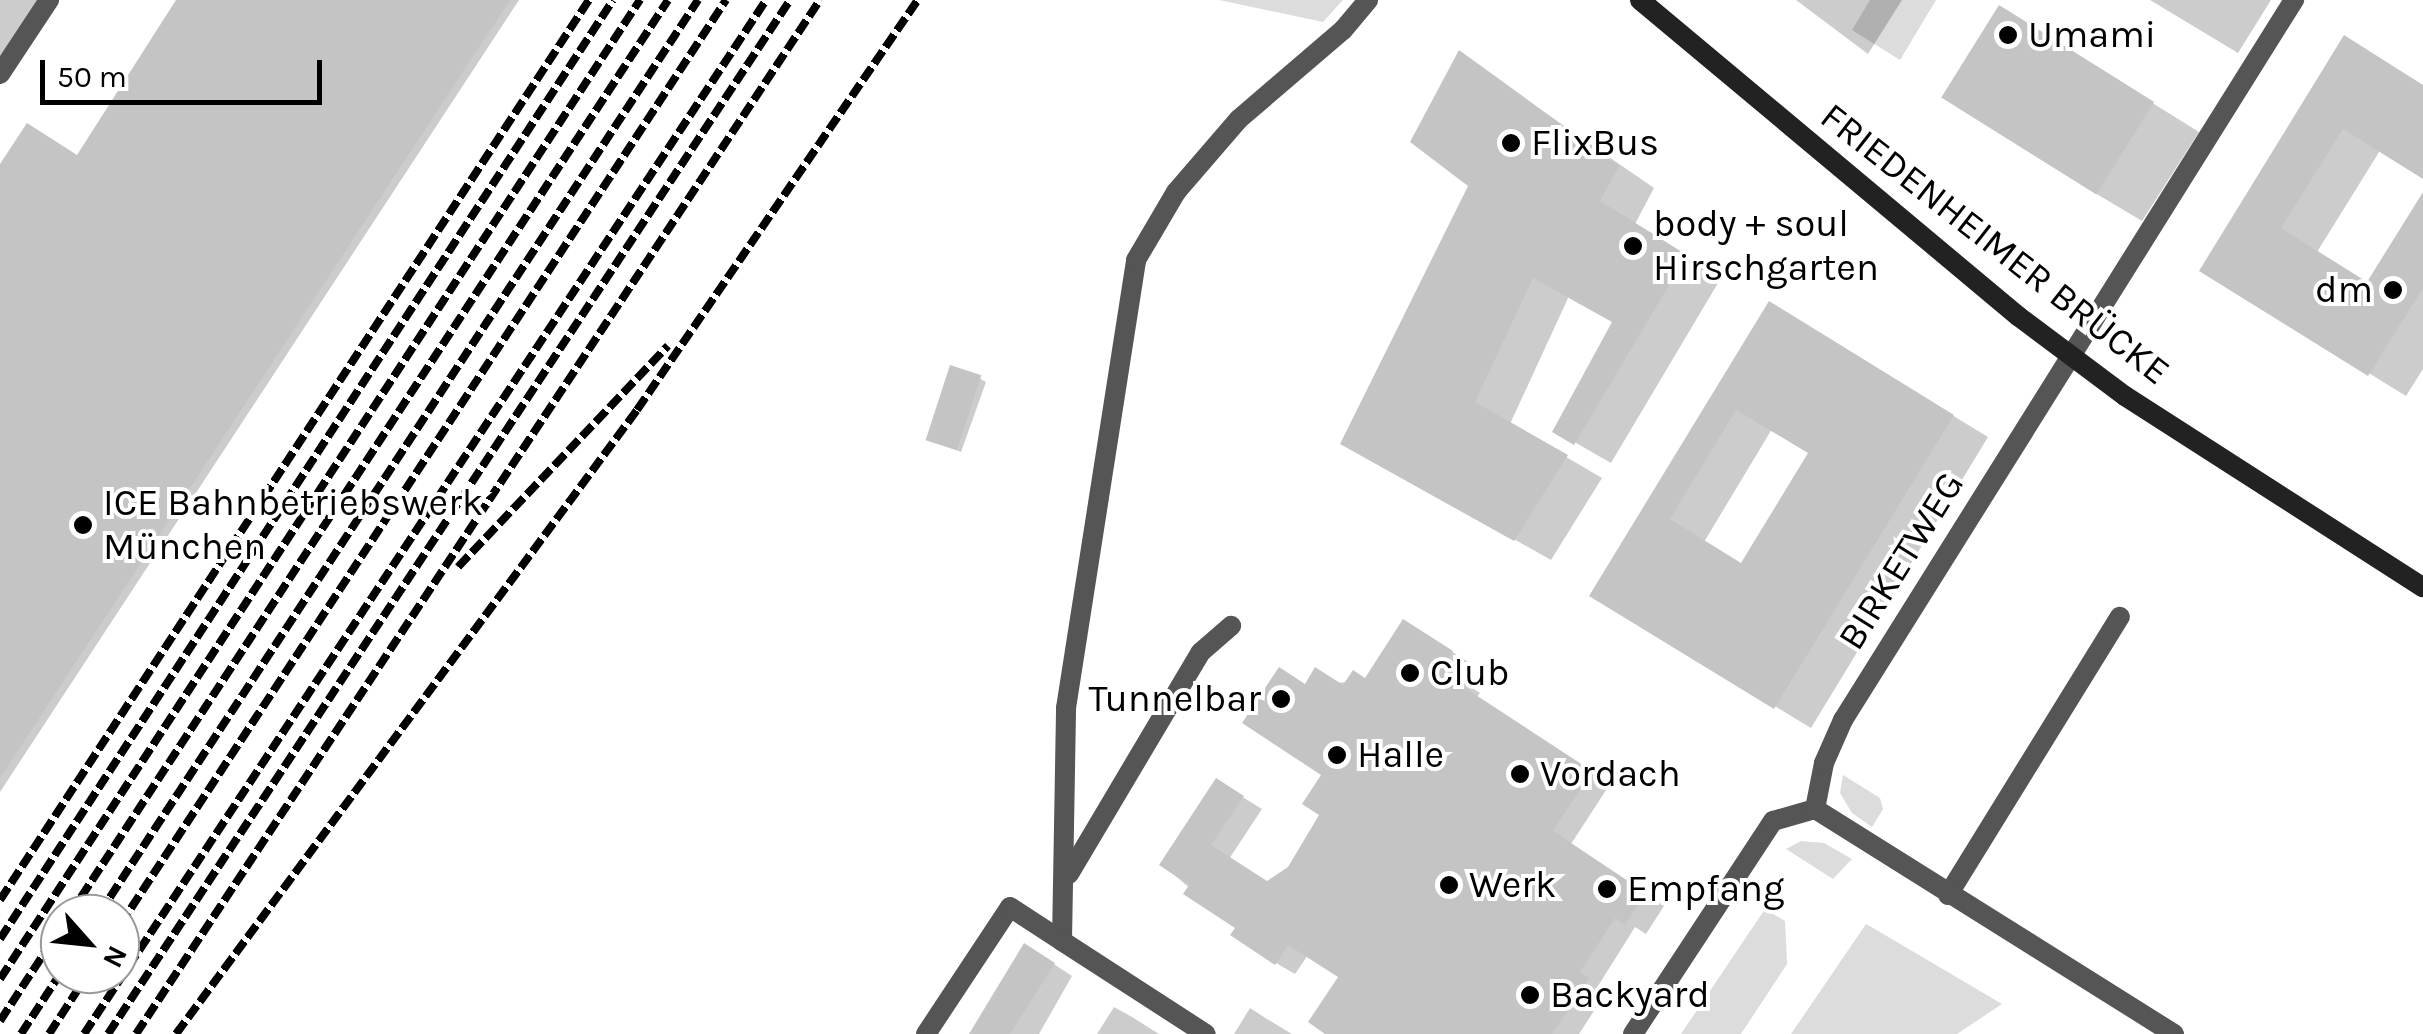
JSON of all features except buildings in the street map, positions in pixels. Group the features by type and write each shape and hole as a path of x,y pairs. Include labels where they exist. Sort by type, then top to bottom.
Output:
{"main road":[{"name":"FRIEDENHEIMER BRÜCKE","path":"1640,0 2018,316 2126,396 2423,586"}],"street":[{"path":"0,74 49,0"},
{"path":"1062,941 1068,875 1066,708 1136,260 1176,192 1239,119 1343,30 1368,0"},
{"name":"BIRKETWEG","path":"1815,809 1824,763 1843,720 2294,0"},
{"path":"1948,895 2120,617"},
{"path":"1068,875 1201,652 1231,626"},
{"path":"1633,1034 1773,821 1815,809 2174,1034"},
{"path":"926,1034 1010,907 1206,1034"}],"shaded area":[{"path":"1219,0 1343,0 1323,22"},
{"path":"1870,0 1936,0 1900,60 1852,30"},
{"path":"1843,775 1880,798 1883,809 1872,827 1852,813 1840,793"},
{"path":"1801,841 1824,843 1852,859 1833,879 1786,849"},
{"path":"1765,909 1785,921 1787,964 1741,1034 1681,1034"},
{"path":"1866,924 2002,1004 1957,1034 1791,1034"}],"railway":[{"path":"0,900 589,0"},
{"path":"0,939 613,0"},
{"path":"0,979 640,0"},
{"path":"83,894 668,0"},
{"path":"112,894 698,0"},
{"path":"140,894 726,0"},
{"path":"84,1034 766,0"},
{"path":"108,1034 790,0"},
{"path":"136,1034 820,0"},
{"path":"176,1034 637,410 918,0"},
{"path":"458,567 668,346"},
{"path":"0,1021 40,960"},
{"path":"21,1034 47,994"},
{"path":"49,1034 75,994"}],"place":[{"name":"Umami","path":"2008,35"},
{"name":"FlixBus","path":"1511,143"},
{"name":"body + soul Hirschgarten","path":"1633,246"},
{"name":"dm","path":"2393,290"},
{"name":"ICE Bahnbetriebswerk München","path":"83,525"},
{"name":"Club","path":"1410,673"},
{"name":"Tunnelbar","path":"1281,699"},
{"name":"Halle","path":"1337,755"},
{"name":"Vordach","path":"1520,774"},
{"name":"Werk","path":"1449,885"},
{"name":"Empfang","path":"1607,889"},
{"name":"Backyard","path":"1530,995"}]}
